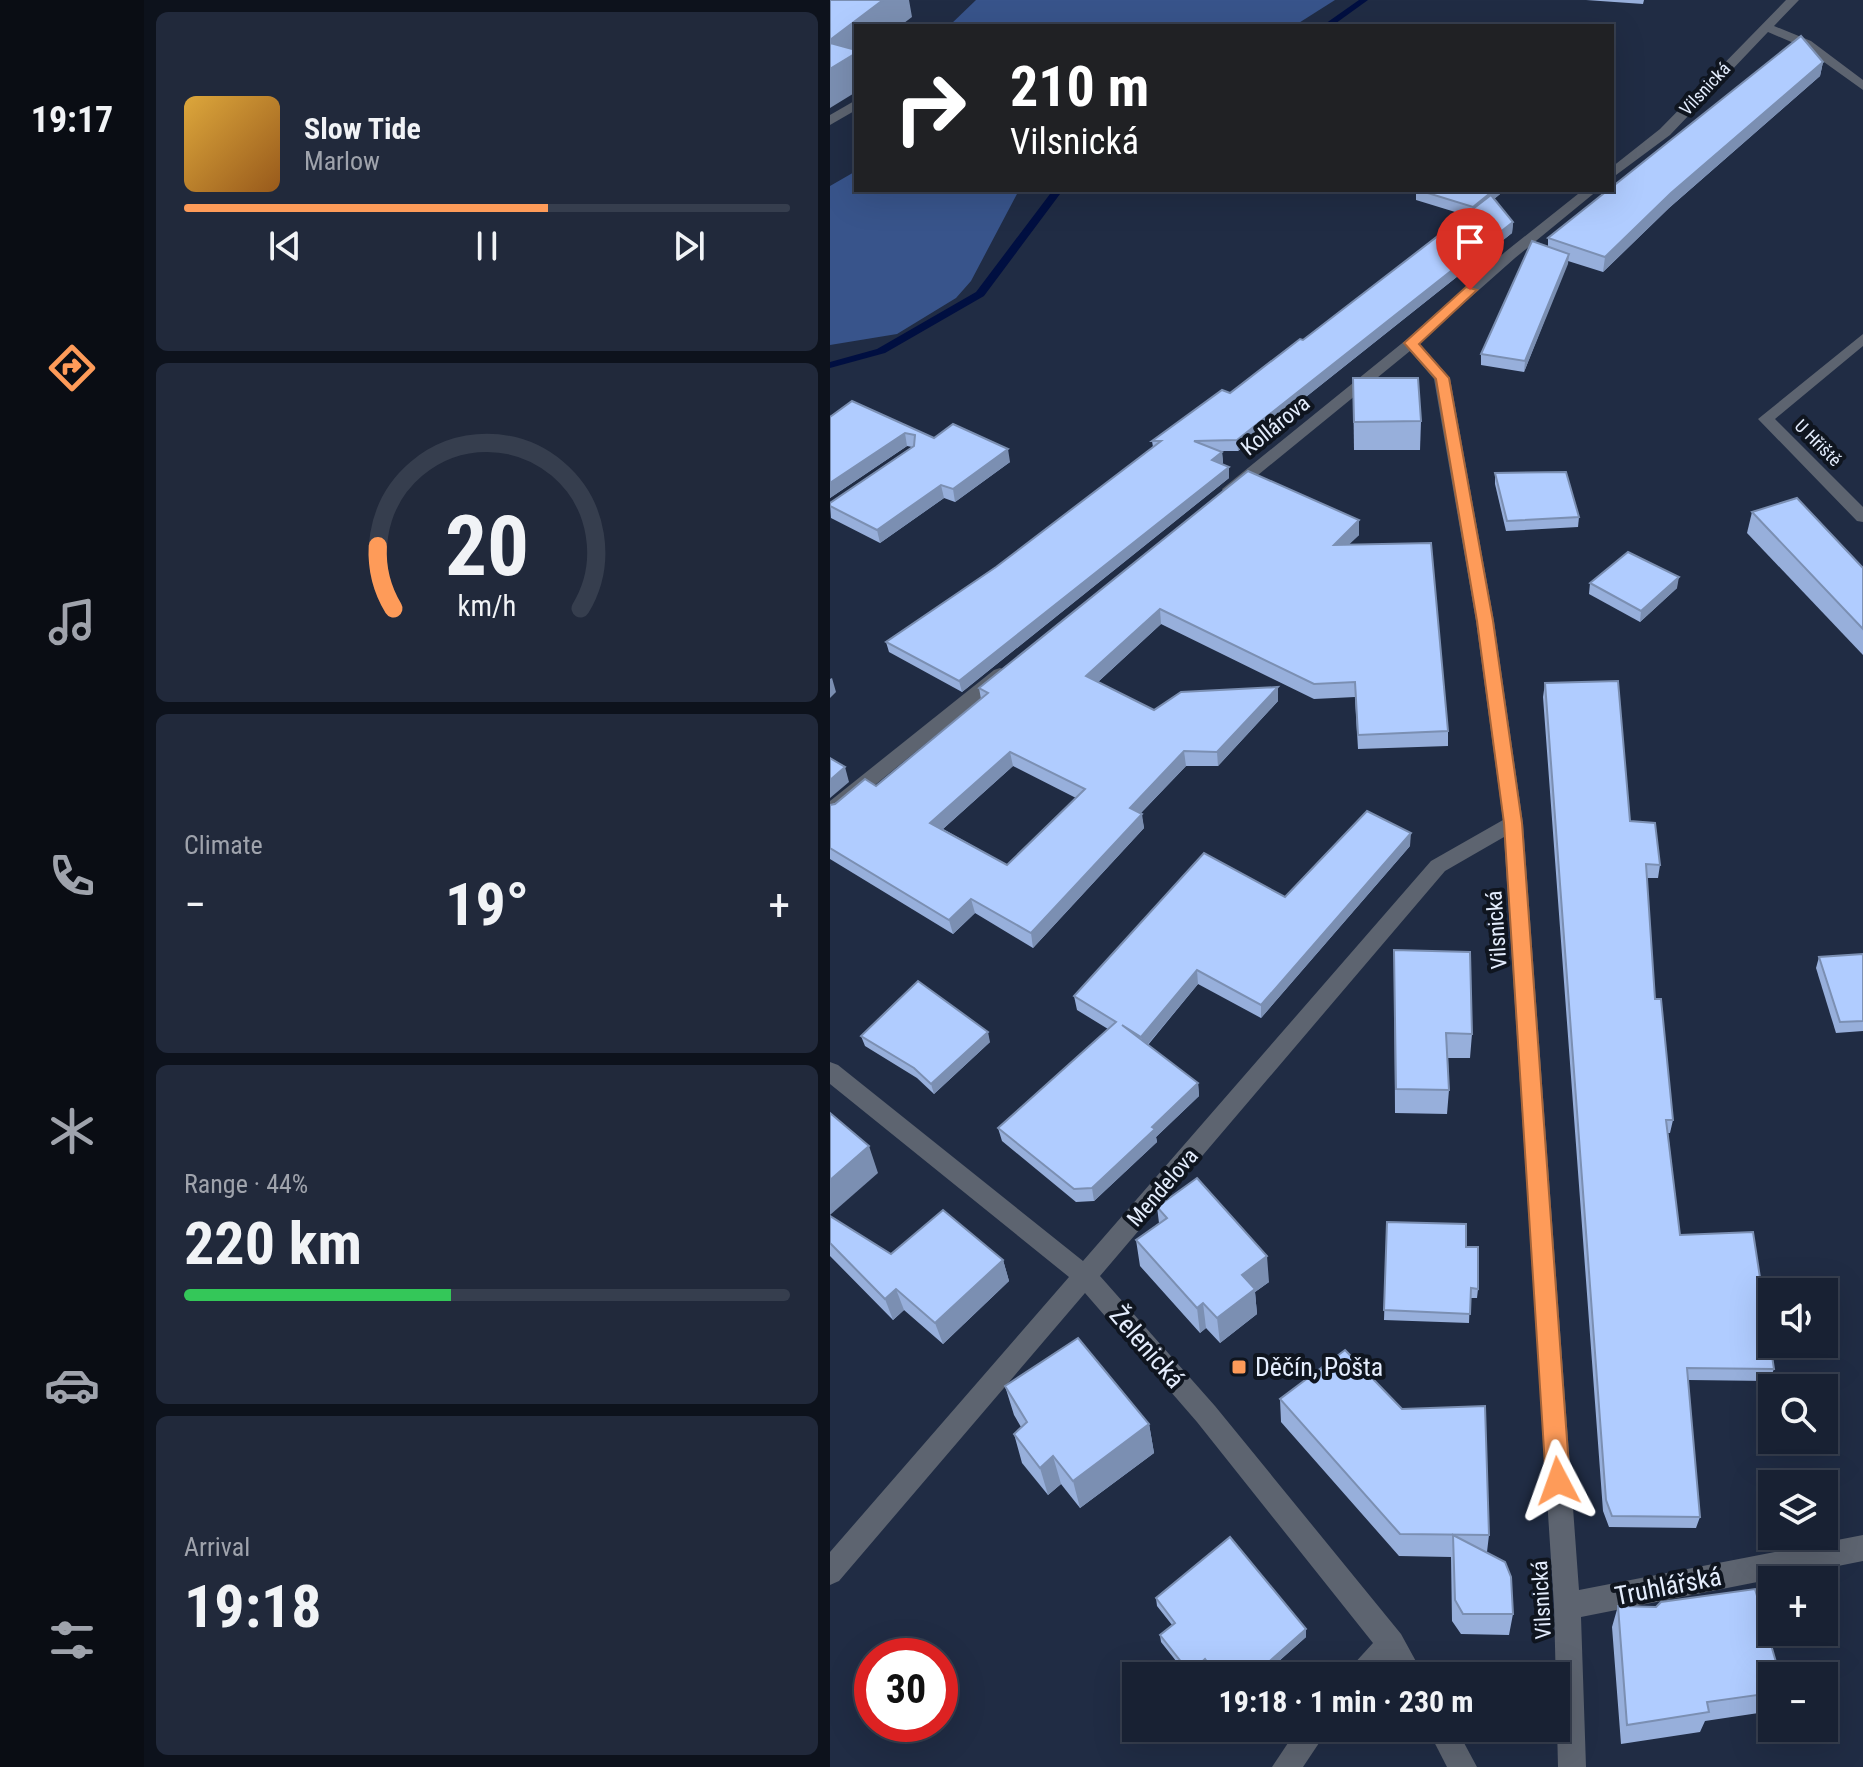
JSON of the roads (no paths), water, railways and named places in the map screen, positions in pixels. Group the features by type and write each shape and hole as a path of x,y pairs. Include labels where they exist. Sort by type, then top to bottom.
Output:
{"street":[{"name":"Vilsnická","path":"1614,172 1665,132 1793,0"},
{"path":"1767,27 1807,44 1863,86"},
{"path":"830,121 854,105"},
{"path":"1411,343 1510,255 1589,192"},
{"name":"U Hřiště","path":"1863,338 1766,419 1863,517"},
{"name":"Vilsnická","path":"1411,343 1442,378 1485,621 1513,823 1567,1606 1572,1767"},
{"name":"Kollárova","path":"1213,503 1411,343"},
{"path":"830,811 1015,662"},
{"name":"Mendelova","path":"830,1572 1438,866 1513,823"},
{"name":"Želenická","path":"830,1071 1085,1276 1206,1414 1391,1644 1402,1662"},
{"name":"Truhlářská","path":"1567,1606 1863,1548"},
{"path":"1375,1662 1391,1644"},
{"path":"1286,1767 1305,1742"},
{"path":"1449,1742 1463,1767"}],"waterway":[{"path":"1329,24 1364,0"},
{"path":"830,365 881,351 980,294 1056,192"}],"place":[{"name":"Děčín, Pošta","path":"1239,1367"}]}
